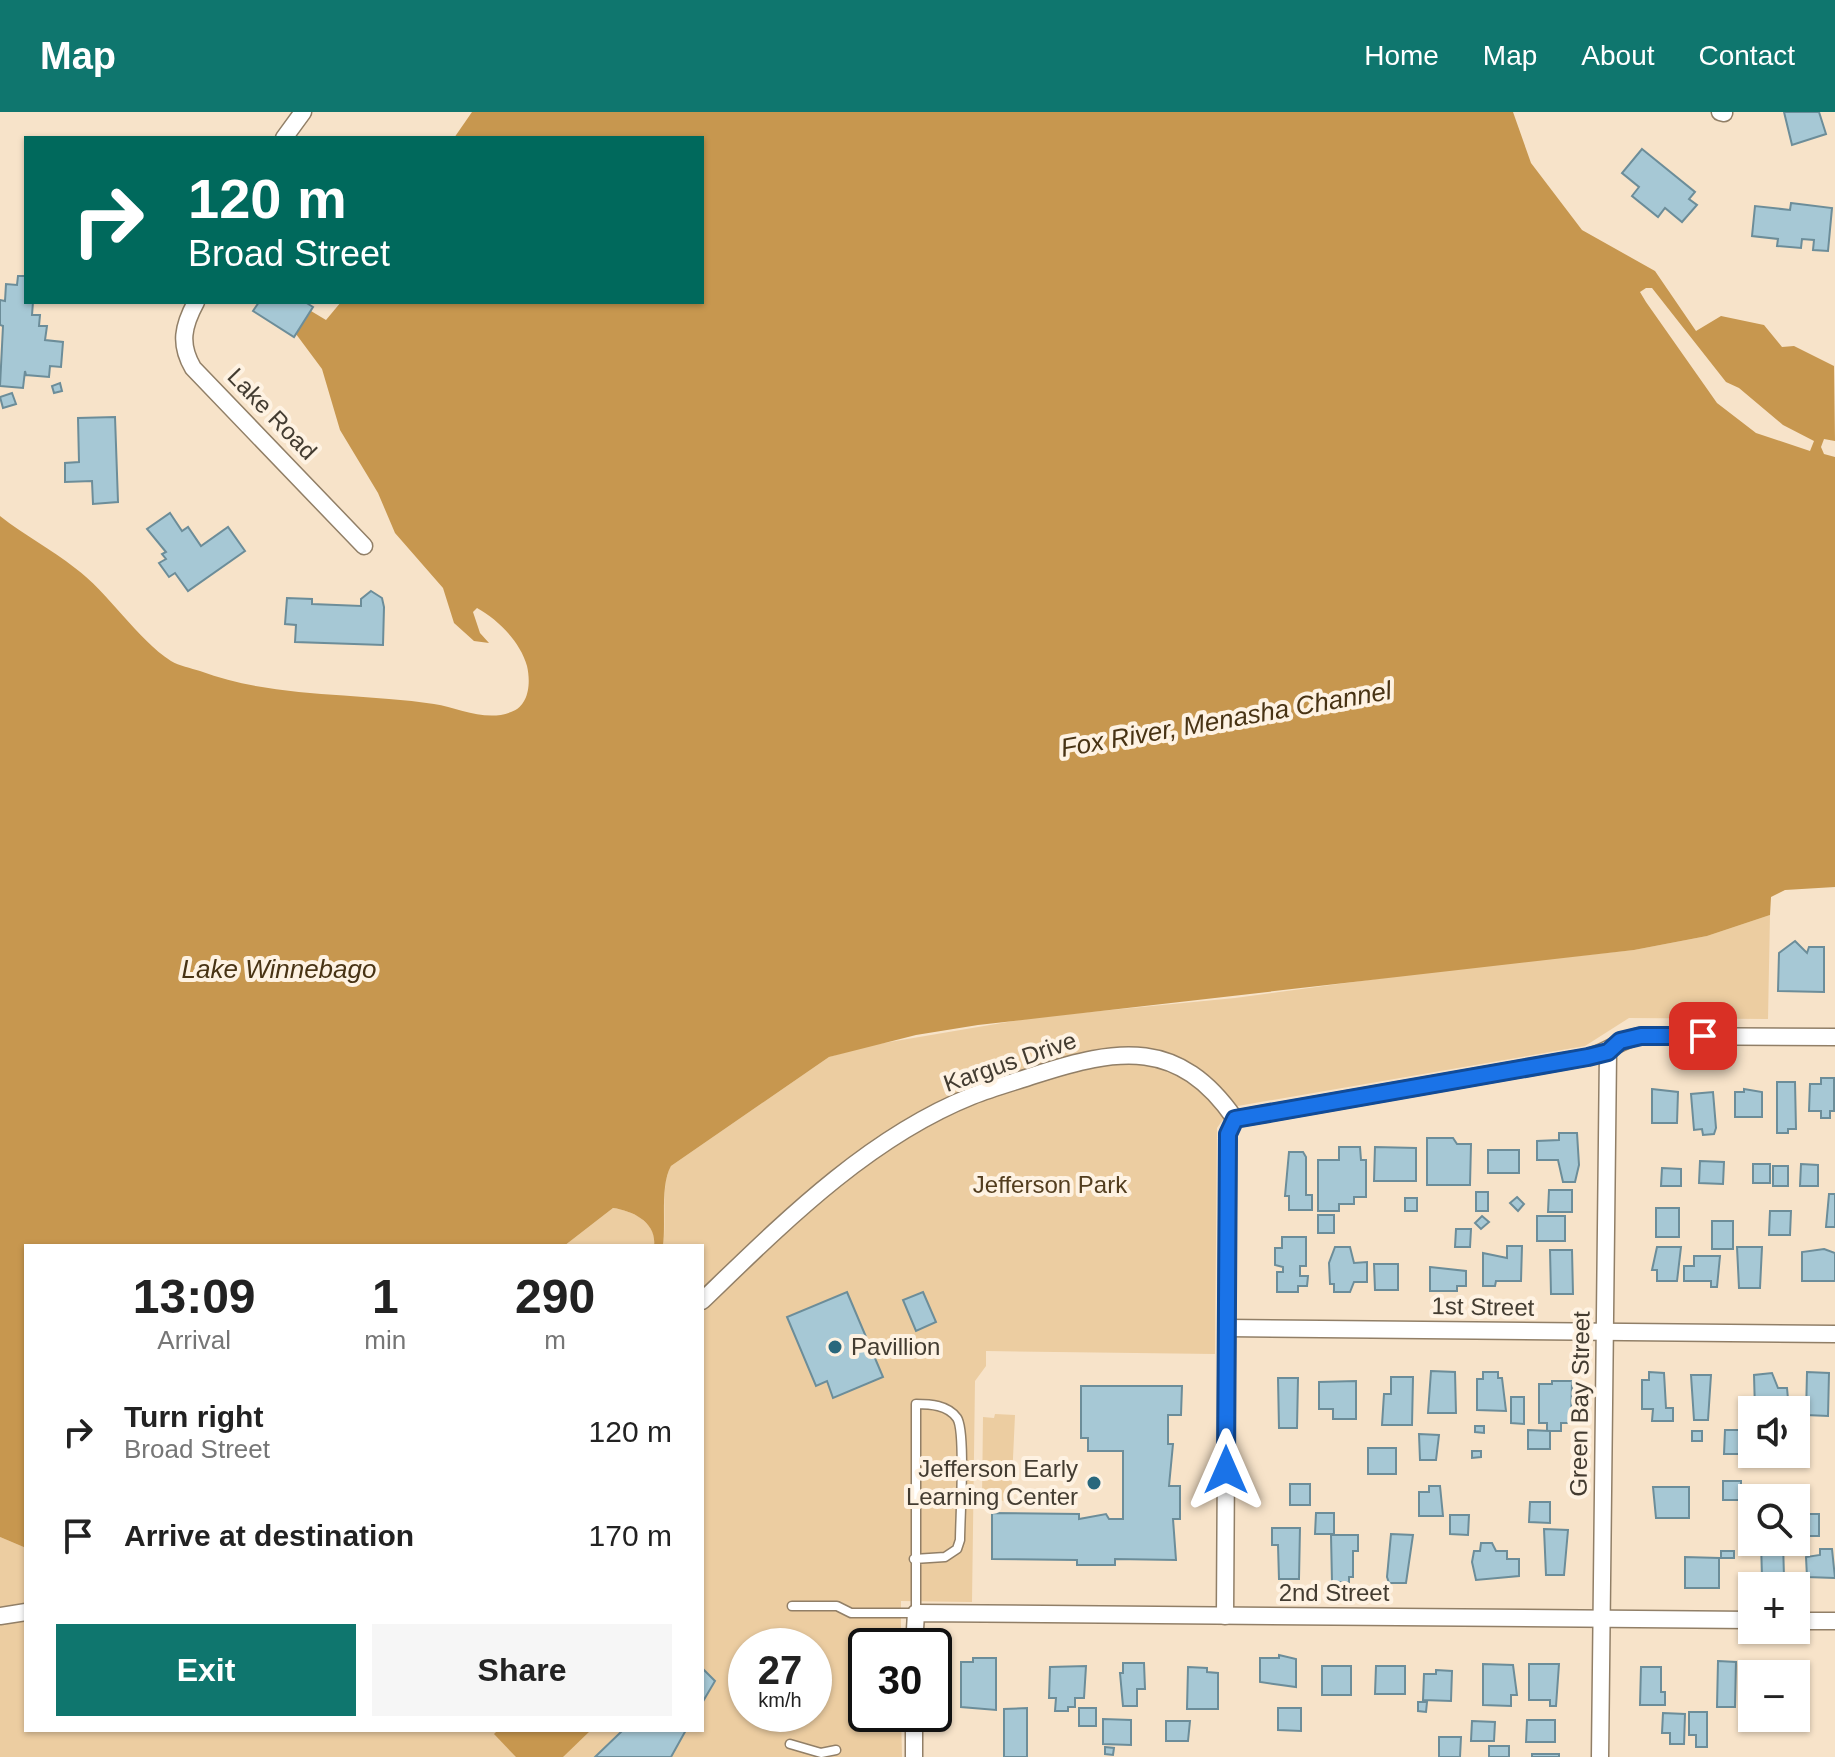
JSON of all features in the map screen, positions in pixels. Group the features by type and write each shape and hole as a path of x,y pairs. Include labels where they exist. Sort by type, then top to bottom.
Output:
{"street":[{"path":"285,136 303,112"},
{"name":"Lake Road","path":"195,304 184,326 183,341 193,368 364,546"},
{"path":"1225,1616 1228,1134 1235,1119 1608,1052 1620,1041 1641,1036 1835,1037"},
{"name":"Green Bay Street","path":"1600,1757 1608,1052"},
{"name":"Kargus Drive","path":"704,1299 804,1204 861,1161 934,1115 984,1092 1071,1063 1134,1053 1177,1067 1206,1088 1235,1119"},
{"name":"1st Street","path":"1227,1328 1835,1334"},
{"path":"0,1616 24,1612"},
{"path":"915,1628 916,1613"},
{"name":"2nd Street","path":"916,1613 1738,1620"},
{"path":"1810,1621 1835,1621"},
{"path":"914,1732 914,1757"}],"lane":[{"path":"792,1606 837,1606 851,1613 916,1613 914,1559 916,1404 928,1404 949,1410 961,1428 960,1540 957,1549 945,1557 914,1559"},
{"path":"790,1744 821,1753 836,1750"}],"green space":[{"name":"Jefferson Park","path":"1770,915 1768,1019 1629,1018 1585,1046 1232,1107 1217,1128 1215,1354 986,1351 986,1366 975,1381 972,1602 901,1601 901,1628 848,1628 848,1732 901,1732 902,1757 0,1757 0,1537 24,1547 24,1732 704,1732 704,1244 663,1244 665,1193 671,1166 829,1057 866,1046 1038,1017 1235,998 1442,970 1634,950 1707,936"},
{"path":"613,1208 629,1212 642,1220 654,1238 654,1244 567,1244"},
{"path":"995,1414 1015,1415 1011,1501 982,1500 983,1417 994,1418"}],"water":[{"path":"472,112 1513,112 1531,163 1582,230 1655,271 1696,331 1721,316 1764,325 1782,347 1794,346 1834,366 1835,441 1824,439 1821,447 1824,454 1835,457 1835,887 1785,890 1771,897 1770,915 1707,936 1634,950 978,1025 916,1035 829,1057 671,1166 664,1194 663,1244 654,1244 652,1231 642,1220 629,1212 613,1208 567,1244 24,1244 24,1547 0,1537 0,516 87,578 146,641 178,664 228,680 286,691 405,700 492,716 517,709 527,693 527,666 513,640 500,625 477,608 473,612 480,633 489,643 474,641 454,623 443,588 395,533 378,493 340,430 322,369 296,334 311,311 326,320 339,304 704,304 704,136 455,136","holes":["1652,288 1726,382 1739,388 1783,425 1814,441 1810,451 1756,433 1717,403 1640,292"]},
{"path":"589,1732 563,1757 516,1757 494,1734"}],"building":[{"path":"1784,112 1819,112 1826,134 1792,145"},
{"path":"1642,149 1695,192 1689,199 1697,205 1682,222 1665,208 1658,217 1632,196 1639,187 1622,173"},
{"path":"1791,203 1832,208 1828,251 1813,250 1814,240 1802,239 1801,248 1777,246 1778,239 1752,236 1755,206 1790,210"},
{"path":"18,276 24,276 24,304 33,304 32,315 40,315 39,326 47,326 45,340 63,342 61,367 50,366 49,377 26,375 25,371 23,388 0,386 3,326 0,325 0,300 5,301 6,284 17,285"},
{"path":"258,304 308,304 313,307 294,337 253,311"},
{"path":"60,383 62,391 54,393 52,386"},
{"path":"12,393 16,404 3,408 0,397"},
{"path":"115,417 118,502 93,504 92,481 65,482 65,463 79,462 78,418"},
{"path":"170,513 182,531 188,527 201,546 228,527 245,551 188,591 175,573 169,577 159,563 166,559 162,554 166,552 147,529"},
{"path":"371,591 382,598 384,607 383,645 295,642 296,625 285,624 287,598 312,599 312,604 361,606 361,599"},
{"path":"1795,941 1807,953 1809,947 1824,947 1824,992 1778,991 1779,953"},
{"path":"1821,1078 1834,1078 1834,1111 1830,1111 1830,1118 1821,1118 1821,1111 1809,1111 1810,1084 1821,1084"},
{"path":"1777,1082 1795,1082 1796,1129 1788,1129 1788,1133 1777,1133"},
{"path":"1652,1089 1678,1092 1677,1123 1652,1123"},
{"path":"1744,1089 1762,1092 1762,1117 1735,1117 1735,1092 1744,1092"},
{"path":"1713,1092 1716,1128 1714,1134 1703,1135 1702,1129 1694,1130 1691,1094"},
{"path":"1559,1133 1577,1133 1579,1165 1575,1182 1563,1182 1558,1160 1537,1160 1537,1141 1559,1140"},
{"path":"1427,1138 1453,1138 1457,1144 1471,1144 1470,1185 1427,1185"},
{"path":"1339,1147 1360,1147 1361,1160 1366,1160 1366,1197 1354,1197 1354,1204 1339,1204 1339,1211 1318,1211 1318,1160 1339,1160"},
{"path":"1375,1147 1416,1148 1416,1181 1374,1181"},
{"path":"1488,1150 1519,1150 1519,1173 1488,1173"},
{"path":"1289,1152 1303,1152 1306,1157 1306,1195 1312,1195 1312,1210 1289,1210 1289,1196 1285,1196"},
{"path":"1700,1161 1724,1162 1723,1184 1699,1183"},
{"path":"1753,1164 1770,1164 1770,1183 1753,1183"},
{"path":"1801,1164 1818,1165 1818,1186 1800,1186"},
{"path":"1773,1166 1788,1166 1788,1186 1773,1186"},
{"path":"1662,1168 1681,1169 1681,1186 1661,1186"},
{"path":"1549,1190 1572,1190 1572,1212 1548,1212"},
{"path":"1476,1192 1488,1192 1488,1211 1476,1211"},
{"path":"1829,1194 1835,1194 1835,1227 1826,1227"},
{"path":"1517,1197 1524,1204 1518,1211 1510,1203"},
{"path":"1405,1198 1417,1198 1417,1211 1405,1211"},
{"path":"1656,1208 1679,1208 1679,1237 1656,1237"},
{"path":"1770,1211 1791,1211 1790,1235 1769,1235"},
{"path":"1318,1215 1334,1215 1334,1233 1318,1233"},
{"path":"1482,1216 1489,1222 1481,1229 1475,1223"},
{"path":"1537,1216 1565,1216 1565,1241 1537,1241"},
{"path":"1712,1221 1733,1221 1733,1249 1712,1249"},
{"path":"1456,1229 1471,1229 1470,1247 1455,1247"},
{"path":"1282,1237 1306,1237 1306,1266 1300,1266 1300,1276 1308,1276 1307,1286 1298,1286 1298,1292 1277,1292 1277,1272 1283,1272 1283,1267 1275,1265 1275,1248 1282,1248"},
{"path":"1507,1246 1522,1246 1521,1281 1496,1281 1495,1286 1483,1286 1483,1253 1507,1258"},
{"path":"1335,1247 1350,1247 1354,1263 1367,1262 1367,1282 1354,1282 1350,1292 1334,1292 1334,1284 1330,1284 1329,1263"},
{"path":"1657,1247 1681,1247 1677,1281 1657,1281 1657,1270 1652,1270"},
{"path":"1737,1247 1762,1247 1760,1288 1739,1288"},
{"path":"1824,1249 1835,1253 1835,1281 1802,1281 1802,1252"},
{"path":"1550,1250 1572,1250 1573,1294 1551,1294"},
{"path":"1694,1256 1720,1256 1717,1287 1711,1287 1711,1281 1684,1281 1684,1266 1694,1266"},
{"path":"1374,1264 1398,1264 1398,1290 1375,1290"},
{"path":"1430,1267 1466,1271 1466,1286 1457,1286 1457,1291 1430,1291"},
{"name":"Pavillion","path":"847,1292 883,1377 833,1398 827,1381 816,1386 787,1317"},
{"path":"923,1292 936,1322 916,1331 903,1300"},
{"path":"1431,1371 1455,1372 1456,1413 1428,1413"},
{"path":"1483,1372 1498,1372 1498,1378 1502,1378 1506,1411 1477,1410 1477,1379 1483,1379"},
{"path":"1649,1372 1664,1373 1666,1408 1673,1408 1673,1421 1652,1421 1653,1409 1642,1409 1642,1380 1649,1380"},
{"path":"1807,1372 1829,1373 1828,1416 1810,1415 1810,1396 1806,1396"},
{"path":"1772,1373 1778,1388 1787,1388 1788,1396 1755,1396 1754,1375"},
{"path":"1691,1375 1711,1375 1708,1420 1694,1420"},
{"path":"1391,1377 1413,1377 1412,1425 1382,1425 1384,1394 1391,1394"},
{"path":"1278,1378 1298,1378 1297,1428 1279,1428"},
{"path":"1356,1381 1356,1419 1333,1419 1333,1409 1319,1409 1319,1382"},
{"path":"1552,1381 1572,1381 1571,1423 1561,1423 1561,1431 1547,1431 1547,1423 1539,1423 1539,1384 1552,1384"},
{"path":"1081,1386 1182,1386 1181,1415 1168,1415 1168,1444 1173,1444 1169,1486 1180,1486 1180,1519 1173,1519 1176,1560 1115,1559 1115,1565 1077,1565 1077,1560 992,1559 992,1513 1079,1514 1079,1519 1106,1514 1109,1519 1123,1519 1123,1451 1088,1451 1088,1438 1081,1438"},
{"path":"1511,1397 1524,1397 1524,1424 1511,1423"},
{"path":"1475,1426 1484,1426 1484,1433 1475,1432"},
{"path":"1528,1430 1550,1431 1550,1449 1528,1449"},
{"path":"1725,1430 1738,1430 1738,1454 1724,1454"},
{"path":"1692,1431 1702,1431 1702,1441 1692,1441"},
{"path":"1419,1434 1439,1435 1436,1460 1420,1460"},
{"path":"1368,1448 1396,1448 1396,1474 1368,1474"},
{"path":"1472,1451 1481,1451 1481,1457 1472,1458"},
{"path":"1723,1481 1741,1481 1738,1484 1738,1500 1723,1500"},
{"path":"1290,1484 1310,1484 1310,1505 1290,1505"},
{"path":"1429,1486 1440,1486 1443,1516 1419,1516 1419,1492 1429,1492"},
{"path":"1653,1487 1689,1487 1689,1518 1656,1518"},
{"path":"1530,1502 1550,1502 1550,1523 1529,1522"},
{"path":"1316,1513 1334,1513 1334,1534 1315,1534"},
{"path":"1810,1514 1819,1514 1819,1536 1810,1536"},
{"path":"1450,1515 1469,1515 1468,1535 1450,1534"},
{"path":"1272,1528 1300,1528 1299,1579 1279,1579 1278,1545 1272,1545"},
{"path":"1544,1529 1568,1530 1564,1575 1546,1575"},
{"path":"1391,1534 1413,1535 1406,1583 1389,1583 1387,1577"},
{"path":"1331,1535 1358,1535 1358,1551 1353,1551 1353,1577 1349,1577 1349,1582 1332,1582"},
{"path":"1481,1543 1492,1543 1496,1551 1507,1551 1507,1559 1519,1559 1519,1576 1476,1580 1472,1562 1474,1551 1480,1551"},
{"path":"1820,1549 1832,1549 1835,1578 1810,1577 1806,1557 1820,1555"},
{"path":"1721,1551 1734,1551 1734,1558 1721,1558"},
{"path":"1761,1556 1783,1556 1784,1572 1762,1572"},
{"path":"1685,1557 1719,1558 1719,1588 1685,1588"},
{"path":"1279,1655 1296,1659 1296,1687 1260,1682 1260,1658 1279,1658"},
{"path":"973,1658 996,1658 996,1710 961,1707 961,1662 973,1662"},
{"path":"1718,1661 1736,1662 1735,1707 1717,1707"},
{"path":"1123,1663 1144,1663 1145,1689 1137,1689 1137,1706 1123,1706 1120,1673 1123,1673"},
{"path":"1483,1664 1513,1665 1517,1695 1511,1695 1511,1706 1483,1705"},
{"path":"1529,1664 1559,1664 1556,1706 1550,1706 1550,1700 1529,1700"},
{"path":"1086,1666 1084,1698 1075,1698 1075,1707 1068,1707 1068,1711 1055,1711 1056,1698 1049,1698 1050,1667"},
{"path":"1322,1666 1351,1666 1351,1695 1322,1695"},
{"path":"1376,1666 1405,1666 1405,1694 1375,1694"},
{"path":"1188,1667 1207,1668 1207,1672 1218,1673 1218,1709 1187,1709"},
{"path":"1641,1667 1661,1667 1661,1692 1665,1692 1665,1705 1640,1705"},
{"path":"704,1670 715,1681 704,1700"},
{"path":"1436,1670 1452,1671 1451,1701 1423,1700 1424,1674 1436,1674"},
{"path":"1418,1702 1427,1702 1426,1712 1418,1711"},
{"path":"1027,1708 1027,1757 1004,1757 1004,1709"},
{"path":"1079,1708 1096,1708 1096,1726 1079,1726"},
{"path":"1278,1708 1301,1708 1301,1731 1278,1730"},
{"path":"1689,1712 1707,1712 1707,1747 1696,1747 1696,1735 1689,1735"},
{"path":"1663,1713 1685,1714 1684,1744 1670,1744 1670,1733 1662,1733"},
{"path":"1103,1719 1131,1720 1131,1745 1103,1744"},
{"path":"1527,1720 1555,1720 1555,1742 1526,1742"},
{"path":"1166,1721 1190,1721 1188,1741 1166,1741"},
{"path":"1472,1721 1495,1722 1494,1741 1471,1741"},
{"path":"621,1732 685,1732 671,1757 595,1757"},
{"path":"1439,1737 1461,1737 1460,1757 1439,1757"},
{"path":"1489,1746 1509,1746 1509,1757 1489,1757"},
{"path":"1105,1747 1114,1748 1113,1755 1105,1754"},
{"path":"1532,1754 1559,1754 1559,1757 1532,1757"}],"place":[{"name":"Pavillion","path":"835,1347"},
{"name":"Jefferson Early Learning Center","path":"1094,1483"}],"route":[{"path":"1226,1470 1228,1134 1235,1119 1248,1114 1588,1057 1608,1052 1628,1038 1703,1036"}],"water label":[{"name":"Fox River, Menasha Channel","path":"1226,719"},
{"name":"Lake Winnebago","path":"279,969"}]}
